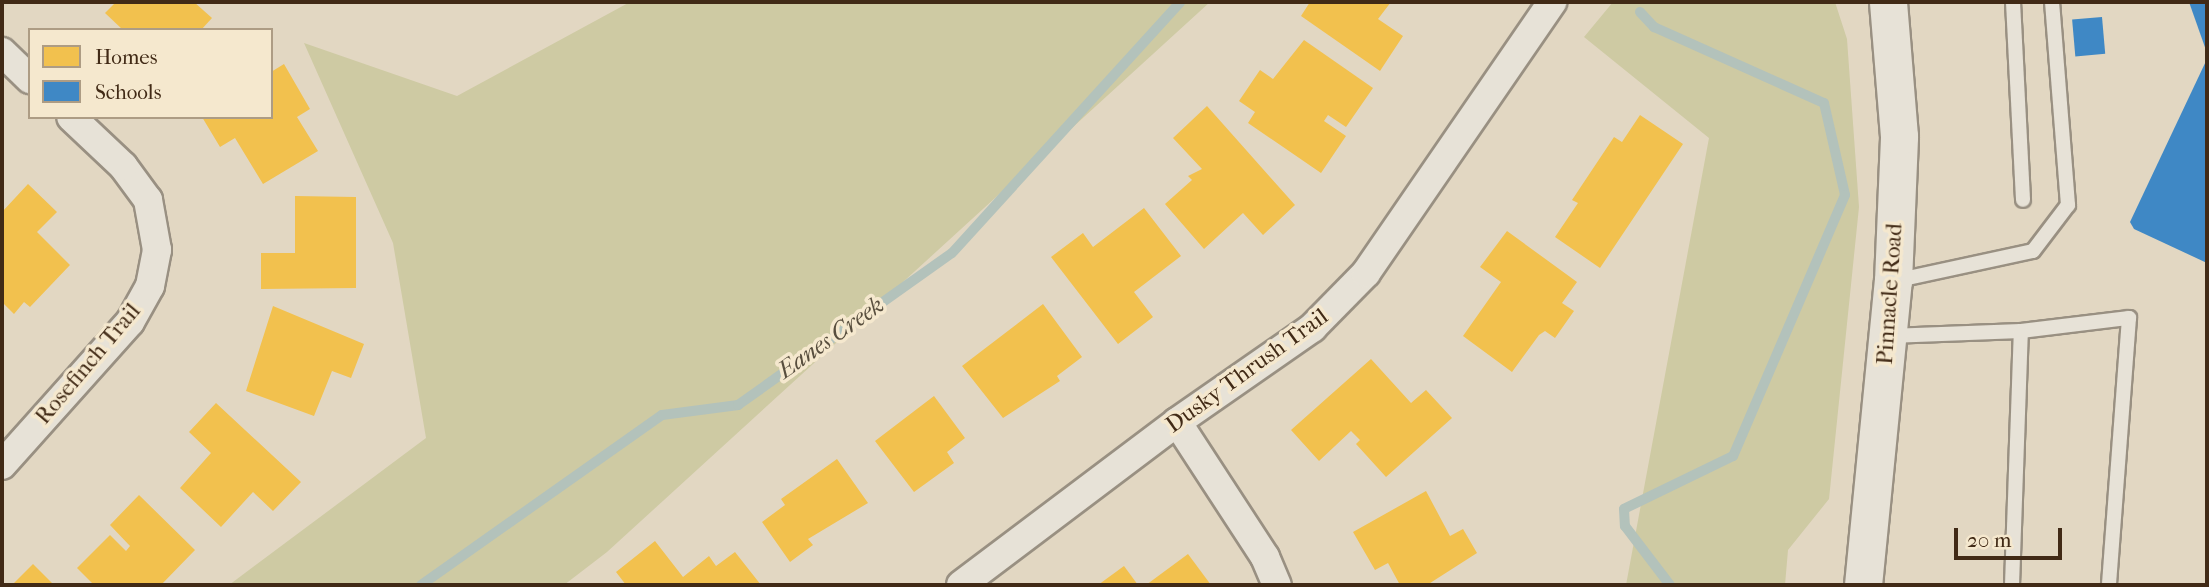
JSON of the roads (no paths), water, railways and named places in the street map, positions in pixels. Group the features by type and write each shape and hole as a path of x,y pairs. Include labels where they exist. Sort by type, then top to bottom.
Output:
{"street":[{"name":"Dusky Thrush Trail","path":"961,585 1177,422 1312,328 1366,273 1552,2"},
{"name":"Pinnacle Road","path":"1863,585 1893,281 1899,136 1888,2"},
{"path":"2,52 28,77"},
{"name":"Rosefinch Trail","path":"2,465 130,322 150,286 157,250 148,200 123,166 73,119"},
{"path":"1177,422 1265,557 1277,585"}],"lane":[{"path":"2013,2 2023,200"},
{"path":"1893,281 2033,251 2068,205 2052,2"},
{"path":"1889,335 2021,331 2129,318 2109,585"},
{"path":"2012,585 2021,331"}],"waterway":[{"name":"Eanes Creek","path":"421,585 662,415 738,405 952,253 1180,2"},
{"path":"1640,12 1654,27 1824,103 1845,195 1733,456 1624,509 1625,526 1670,585"}]}
